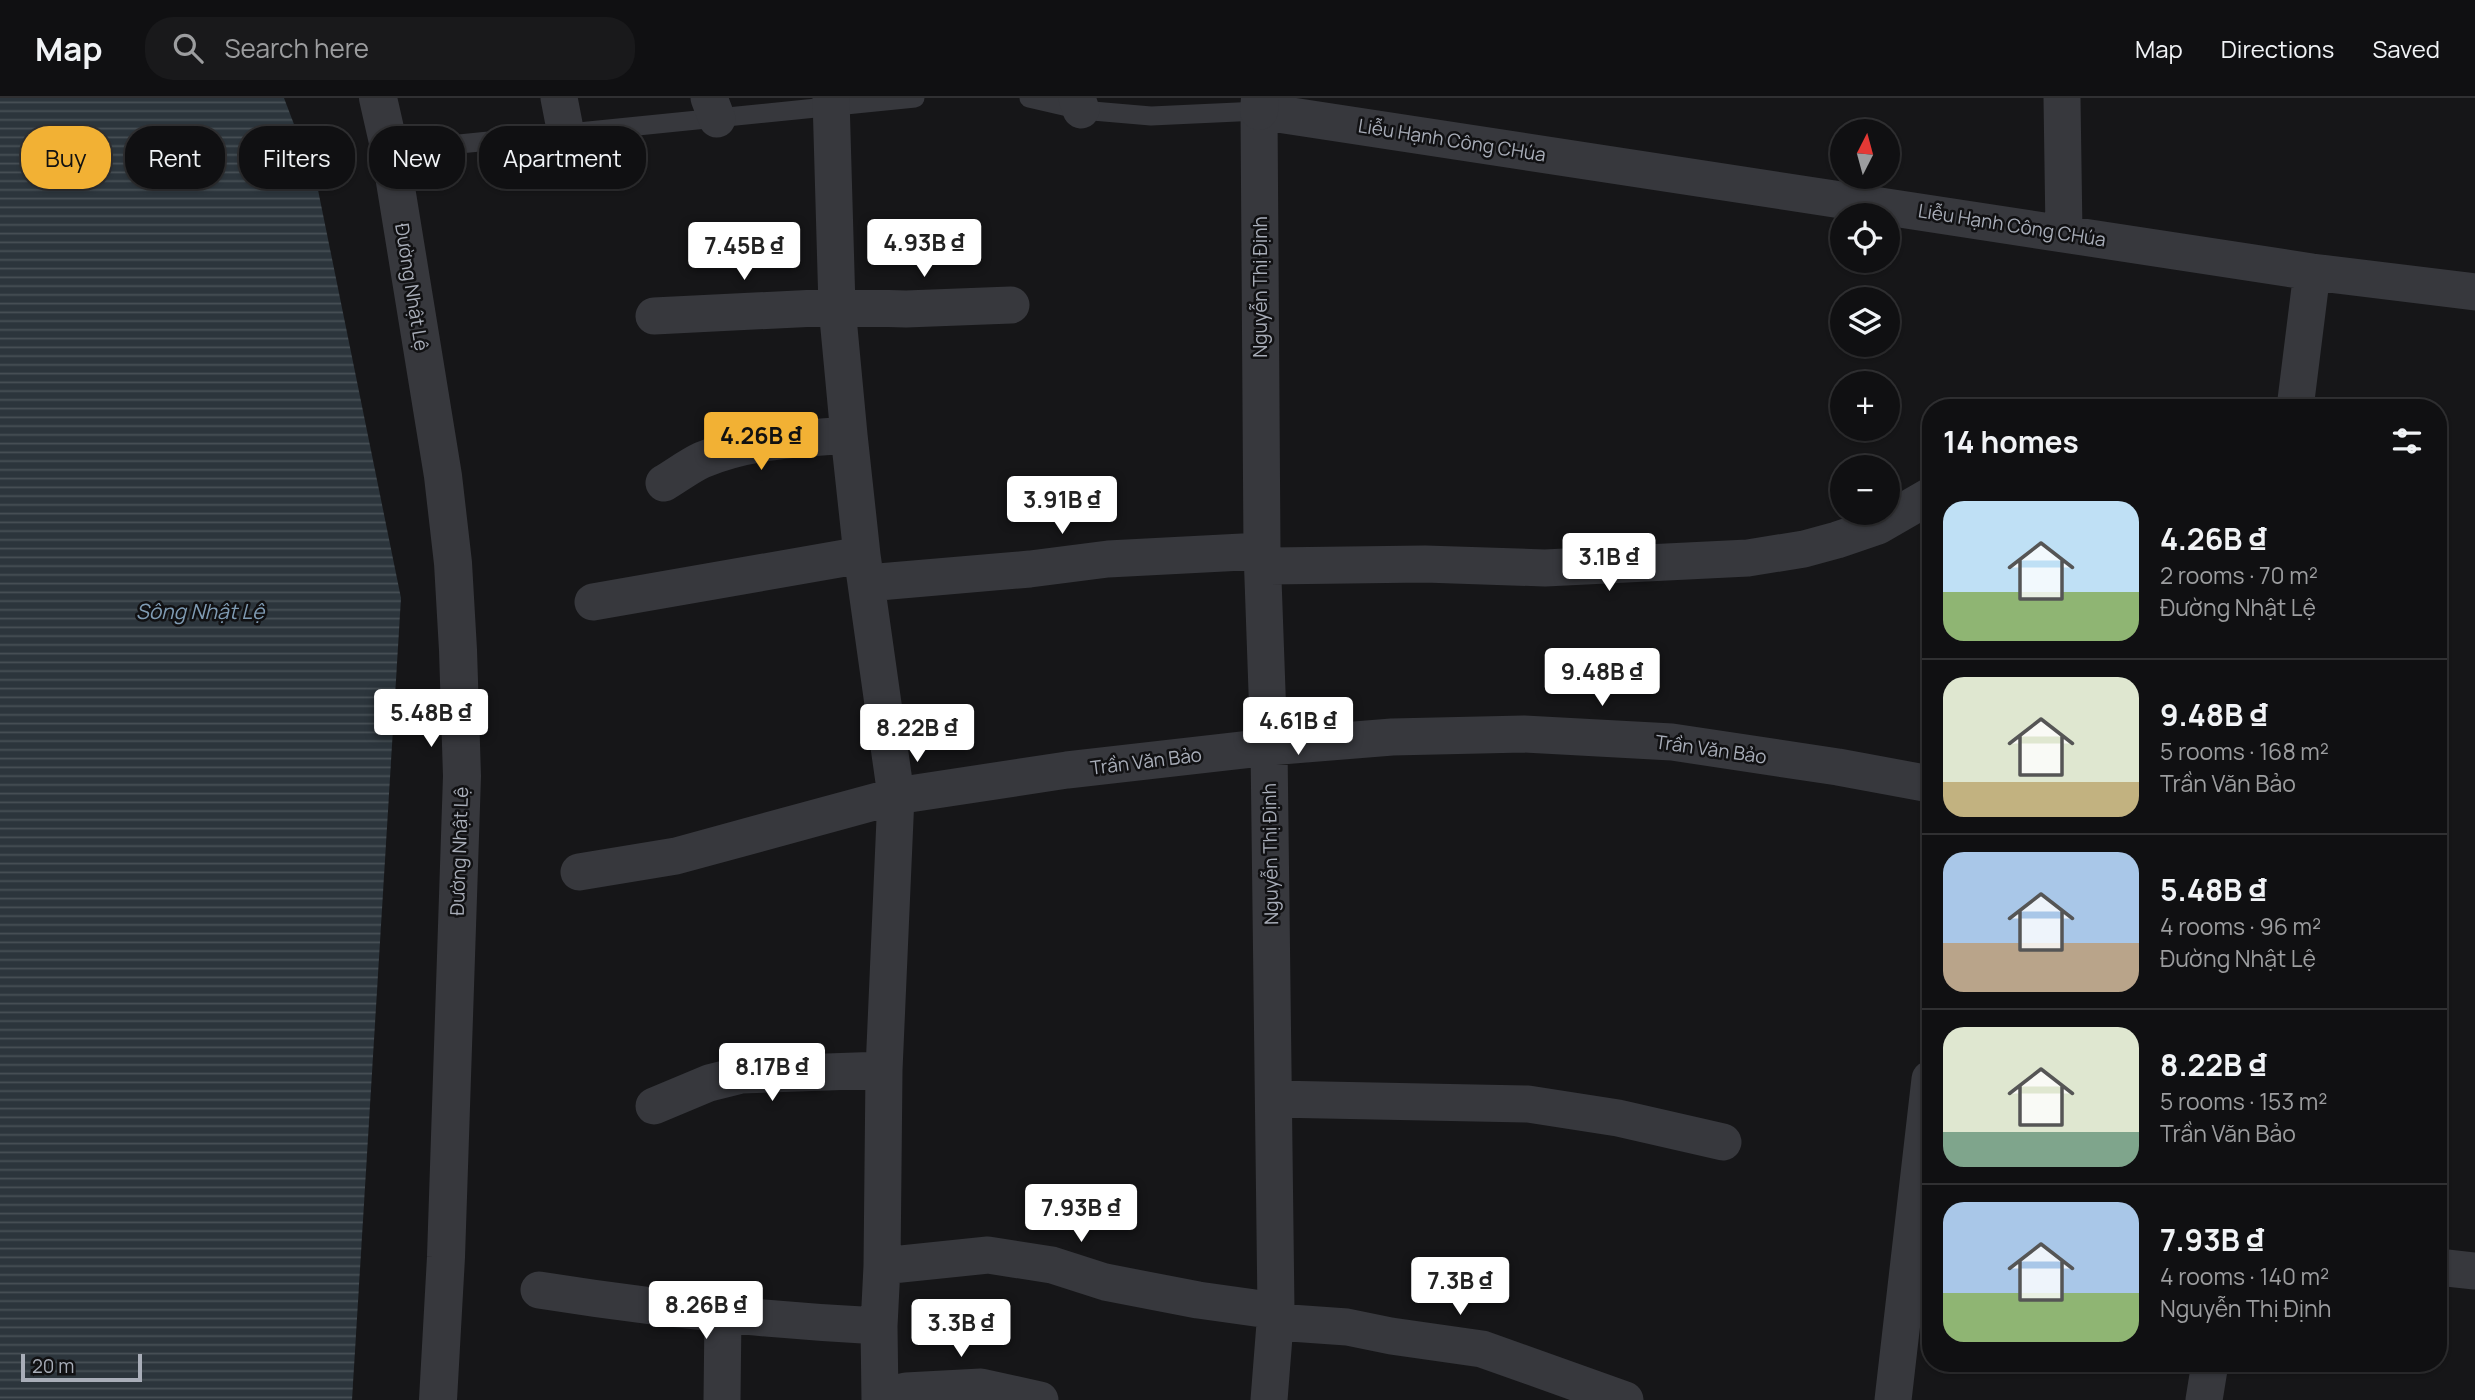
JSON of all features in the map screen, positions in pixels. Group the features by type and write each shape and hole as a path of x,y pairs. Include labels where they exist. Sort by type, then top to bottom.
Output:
{"street":[{"name":"Đường Nhật Lệ","path":"378,98 384,126"},
{"path":"559,98 564,126"},
{"path":"2062,98 2064,233"},
{"path":"832,102 837,307 864,569 896,796 884,1070 880,1399 906,1391 981,1387 1040,1400"},
{"name":"Liễu Hạnh Công CHúa","path":"1259,104 2312,272 2475,292"},
{"name":"Nguyễn Thị Định","path":"1259,104 1263,559 1269,747 1276,1317 1269,1400"},
{"name":"Đường Nhật Lệ","path":"396,189 443,476 453,563 458,650 462,776 446,1257 438,1400"},
{"path":"2296,399 2312,272"},
{"path":"654,316 837,307 906,309 1011,305"},
{"path":"664,483 701,461 745,446 772,440 849,435"},
{"path":"593,602 864,569 1030,569 1108,559 1263,559 1545,568 1748,558 1804,549 1837,540 1878,526 1922,501"},
{"name":"Trần Văn Bảo","path":"579,872 676,856 896,796 1067,770 1269,747 1392,737 1524,734 1619,738 1714,748 1922,783"},
{"path":"654,1106 709,1083 741,1075 884,1070"},
{"path":"1274,1099 1528,1104 1618,1118 1723,1142"},
{"path":"1892,1400 1922,1213"},
{"path":"882,1266 988,1255 1052,1265 1105,1282 1276,1317 1482,1349 1625,1400"},
{"path":"2447,1268 2475,1271"},
{"path":"539,1290 627,1304 802,1322 879,1326"},
{"path":"722,1400 723,1314"},
{"path":"2204,1400 2209,1372"}],"lane":[{"path":"611,126 713,108 915,98"},
{"path":"1029,98 1152,116 1259,104"}],"water":[{"name":"Sông Nhật Lệ","path":"0,98 284,98 295,126 239,126 239,189 318,189 401,598 352,1400 0,1400"}]}
